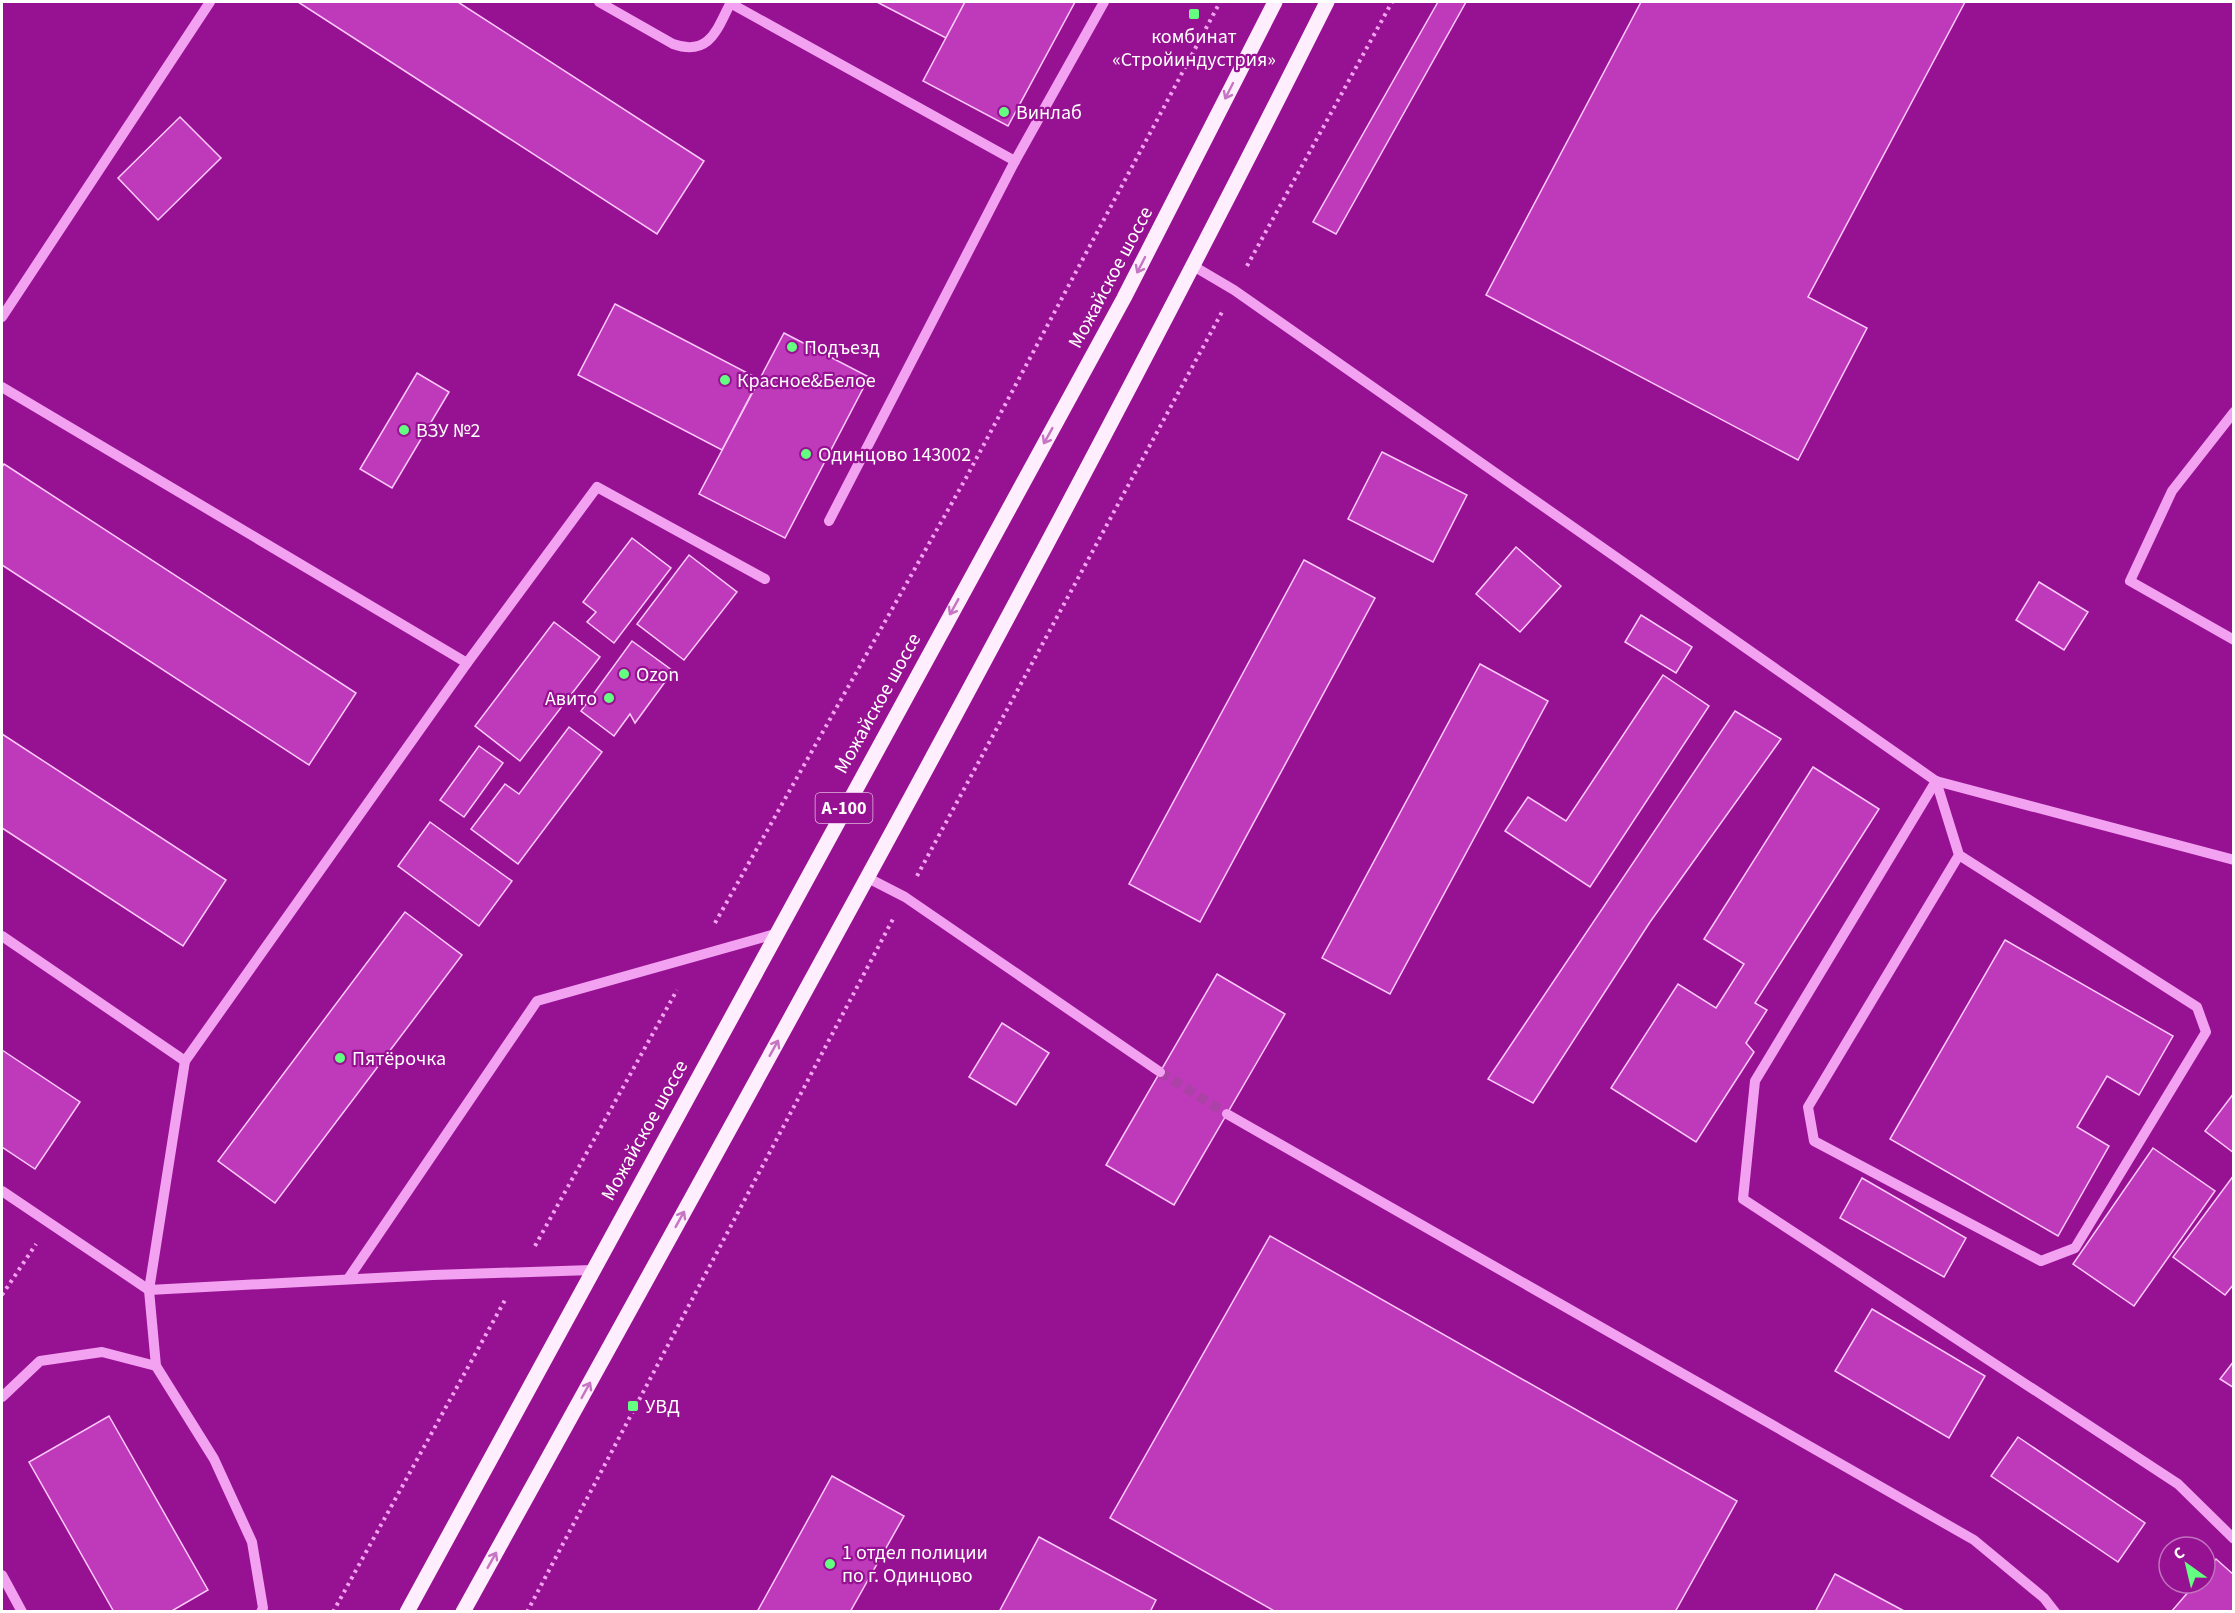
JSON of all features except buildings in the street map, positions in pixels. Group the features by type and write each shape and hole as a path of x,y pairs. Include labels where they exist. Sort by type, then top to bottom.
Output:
{"main road":[{"name":"Можайское шоссе","path":"407,1611 1124,298 1275,2"},
{"name":"А-100","path":"463,1611 868,878 1195,267 1327,2"}],"lane":[{"path":"2,317 210,2"},
{"path":"599,2 685,48 697,47 708,42 730,2 1015,162"},
{"path":"829,521 1015,162 1104,2"},
{"path":"1195,267 1234,290 1936,781 2234,860"},
{"path":"2,387 467,663"},
{"path":"2234,412 2172,491 2130,581 2234,640"},
{"path":"261,1611 263,1608 252,1542 214,1459 156,1366 149,1290 185,1061 467,663 597,487 765,579"},
{"path":"1936,781 1959,855 2197,1007 2206,1032 2075,1248 2041,1261 1814,1142 1808,1107 1959,855"},
{"path":"1936,781 1755,1081 1743,1199 2178,1484 2234,1539"},
{"path":"868,878 905,897 1160,1072"},
{"path":"348,1279 537,1001 775,934"},
{"path":"2,936 185,1061"},
{"path":"1227,1114 1974,1540 2044,1598 2055,1611"},
{"path":"2,1191 149,1290 592,1269"},
{"path":"2,1398 40,1361 102,1352 156,1366"},
{"path":"2,1575 22,1611"}],"path":[{"path":"333,1611 520,1272 966,478 1220,2"},
{"path":"527,1611 905,897 1392,2"},
{"path":"2,1295 50,1223"}],"tunnel":[{"path":"1160,1072 1227,1114"}],"place":[{"name":"комбинат «Стройиндустрия»","path":"1194,14"},
{"name":"Винлаб","path":"1004,112"},
{"name":"Подъезд","path":"792,347"},
{"name":"Красное&Белое","path":"725,380"},
{"name":"ВЗУ №2","path":"404,430"},
{"name":"Одинцово 143002","path":"806,454"},
{"name":"Ozon","path":"624,674"},
{"name":"Авито","path":"609,698"},
{"name":"Пятёрочка","path":"340,1058"},
{"name":"УВД","path":"633,1406"},
{"name":"1 отдел полиции по г. Одинцово","path":"830,1564"}]}
